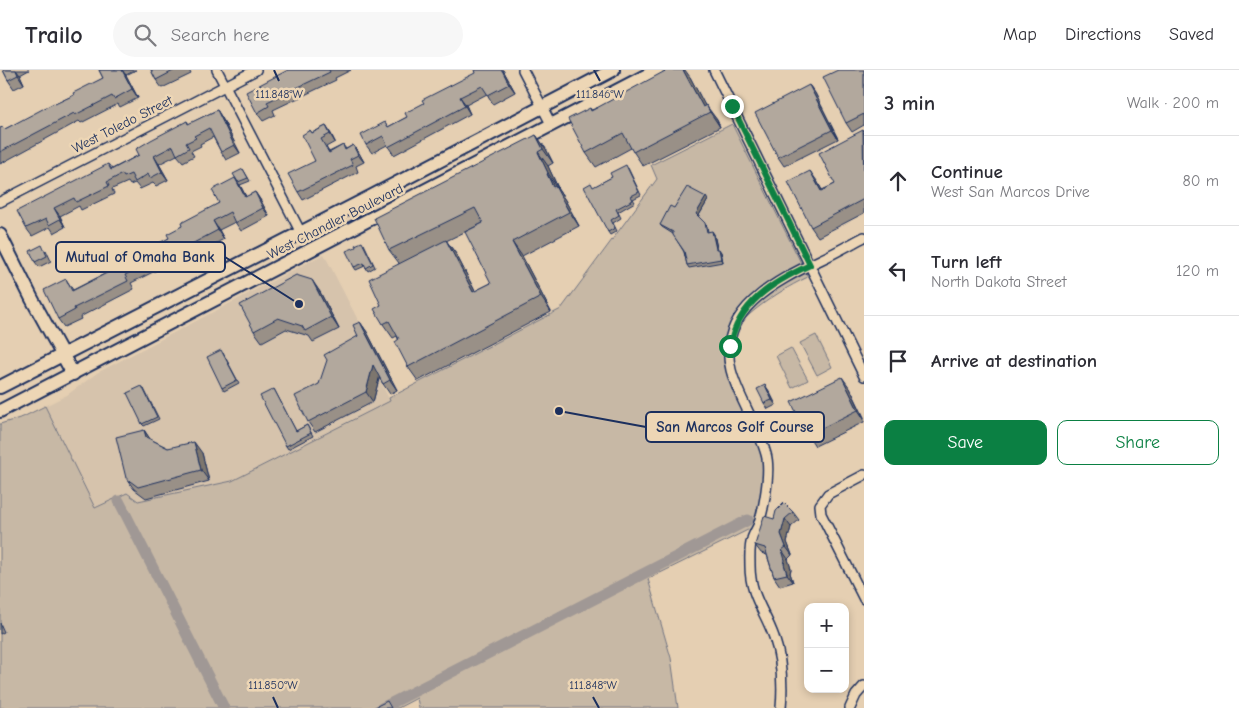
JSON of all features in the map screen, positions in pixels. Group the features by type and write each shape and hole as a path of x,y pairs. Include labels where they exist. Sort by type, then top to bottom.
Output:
{"main road":[{"name":"West Chandler Boulevard","path":"0,387 613,70"},
{"name":"West Chandler Boulevard","path":"0,411 657,70"},
{"path":"0,235 72,374"}],"street":[{"path":"217,70 301,233"},
{"name":"West Toledo Street","path":"0,202 256,70"},
{"path":"523,70 552,126"},
{"path":"714,70 864,376"},
{"path":"781,708 783,691 781,660 774,636 753,591 750,567 751,540 758,525 766,486 767,457 757,431 739,395 728,355 732,334 742,314 768,287 864,238"},
{"path":"864,475 828,494 820,505 821,514 864,599"},
{"path":"850,708 856,695 864,686"}],"shaded area":[{"path":"732,124 808,277 763,304 748,316 732,334 731,371 767,457 758,525 648,579 671,658 678,708 419,708 417,698 398,708 0,708 0,424 23,417 45,406 95,508 127,493 138,501 232,481 390,401 389,398 561,309 657,179 651,165"},
{"path":"324,254 359,322 359,338 390,401 232,481 137,501 127,493 95,508 45,406 67,395 97,373"},
{"path":"816,335 832,367 817,375 800,343"},
{"path":"791,348 808,380 792,388 776,356"}],"building":[{"path":"3,70 16,70 18,75 8,80"},
{"path":"99,70 122,70 132,89 114,99 112,96 75,115 74,113 0,152 0,128 3,127 5,129 54,103 74,95 73,93 103,78"},
{"path":"151,70 175,70 156,80"},
{"path":"288,70 329,70 330,72 267,102 269,106 257,113 246,92"},
{"path":"474,70 502,70 509,84 488,95 482,86 460,97 465,106 388,147 383,136 366,145 361,135 385,122 388,127 407,117 405,113 424,103 422,100 475,73"},
{"path":"667,70 683,70 703,107 706,105 710,112 633,152 623,133 586,153 568,119 590,108 591,111"},
{"path":"838,70 864,70 864,114 846,123 823,77"},
{"path":"809,85 832,130 778,157 755,113"},
{"path":"217,110 234,145 221,152 209,128 194,136 196,138 186,143 189,148 177,155 173,146 154,156 162,172 150,178 148,174 135,182 131,174 124,177 122,174 107,182 109,186 76,202 74,198 54,208 60,219 49,225 46,219 26,228 17,211 108,164 111,170 139,155 136,149 151,140 187,121 188,124"},
{"path":"326,126 330,134 321,139 329,153 343,145 345,150 353,145 358,155 350,159 353,165 298,192 288,174 315,161 302,135 310,130 312,133"},
{"path":"863,130 864,199 811,227 788,182 810,171 821,191 835,184 819,153"},
{"path":"536,135 543,149 538,152 547,174 569,212 512,242 541,297 408,367 395,342 399,339 389,321 383,324 374,309 381,305 369,279 446,240 473,292 491,283 465,232 483,223 475,208 389,250 374,218"},
{"path":"626,165 639,192 631,196 633,200 616,209 619,215 611,220 615,228 608,232 584,187 591,183 593,187 612,177 610,173"},
{"path":"243,169 248,178 238,182 233,174"},
{"path":"235,178 245,197 255,192 263,208 235,223 230,212 213,221 218,230 186,247 187,250 175,256 172,251 125,275 128,281 74,308 75,310 58,319 44,290 66,279 72,291 130,261 129,258 169,238 167,234 182,226 181,223 219,203 212,190"},
{"path":"687,187 706,197 696,214 705,223 707,232 712,231 716,249 719,249 721,259 687,265 684,251 673,235 673,232 660,225 670,206 674,208"},
{"path":"362,242 373,264 366,268 364,263 354,267 346,251"},
{"path":"42,245 47,256 35,262 30,251"},
{"path":"296,275 312,280 331,317 305,331 302,326 278,318 254,331 240,305"},
{"path":"360,322 390,380 383,384 373,365 366,392 308,422 295,396 319,384 327,360 324,355 358,336 353,325"},
{"path":"221,350 237,380 222,388 207,357"},
{"path":"842,377 858,410 808,435 791,402"},
{"path":"765,385 772,400 764,403 757,389"},
{"path":"142,386 157,417 142,424 127,393"},
{"path":"274,389 296,431 307,425 311,433 286,446 260,396"},
{"path":"144,430 146,437 168,448 194,442 201,470 138,487 126,478 116,437"},
{"path":"784,503 793,512 785,519 781,534 786,547 782,550 787,574 774,577 765,548 755,545 764,516 774,519 776,511"},
{"path":"387,701 391,708 373,708"}],"waterway":[{"path":"119,501 224,708"},
{"path":"382,708 748,520"}],"place":[{"name":"Mutual of Omaha Bank","path":"299,304"},
{"name":"San Marcos Golf Course","path":"559,411"}],"route":[{"path":"730,346 732,334 738,320 753,301 768,287 810,265 732,106"}]}
